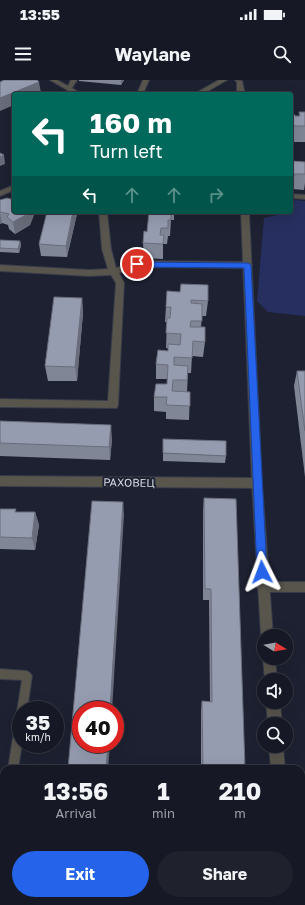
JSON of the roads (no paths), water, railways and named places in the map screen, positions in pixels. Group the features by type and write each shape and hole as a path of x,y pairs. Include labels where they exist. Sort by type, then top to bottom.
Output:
{"street":[{"path":"202,92 224,80"},
{"path":"238,80 240,82 241,92"},
{"path":"0,194 12,188"},
{"path":"0,403 113,405 120,283 113,272 105,249 103,214"},
{"path":"245,214 257,483 266,629"},
{"path":"0,268 89,273 113,272 137,264 248,265"},
{"name":"РАХОВЕЦ","path":"0,481 257,483"},
{"path":"263,586 305,587"},
{"path":"277,753 278,765"}],"lane":[{"path":"53,80 74,92"},
{"path":"69,89 74,80"},
{"path":"141,92 146,80"},
{"path":"293,196 305,197"},
{"path":"0,674 27,676 23,701"},
{"path":"14,765 15,753"}]}
